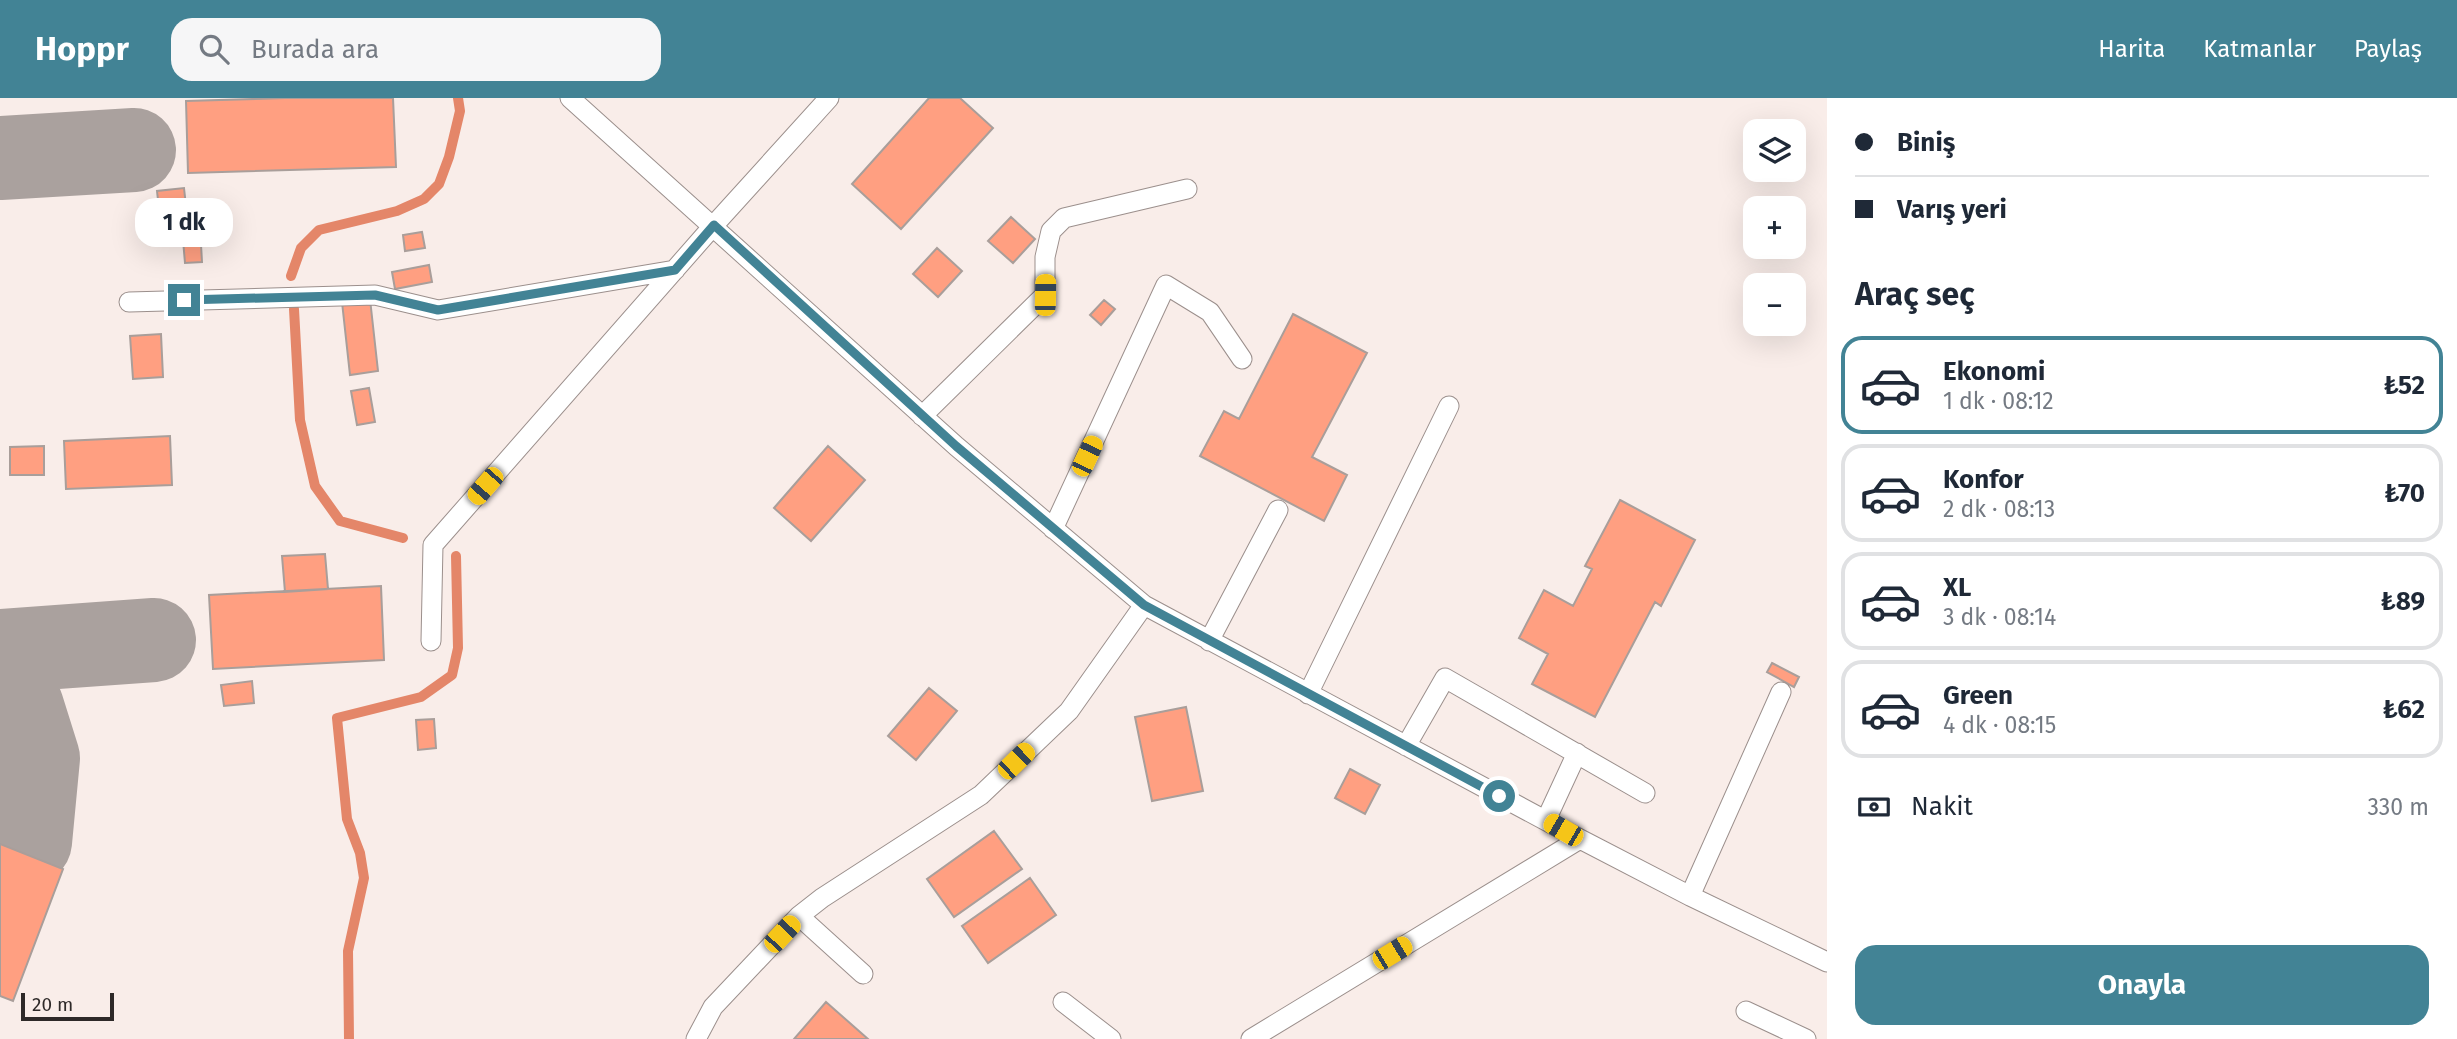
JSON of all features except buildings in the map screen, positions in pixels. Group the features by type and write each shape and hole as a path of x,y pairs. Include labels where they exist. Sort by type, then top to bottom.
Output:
{"lane":[{"path":"570,98 714,225 922,416 1144,605 1580,839 1827,962"},
{"path":"431,641 433,545 829,98"},
{"path":"922,416 1045,295 1045,257 1051,231 1064,218 1187,189"},
{"path":"129,302 375,295 438,310 675,270"},
{"path":"1053,529 1166,285 1210,312 1242,359"},
{"path":"1308,694 1449,406"},
{"path":"1209,641 1278,510"},
{"path":"696,1039 713,1007 799,916 822,898 981,795 1069,711 1144,605"},
{"path":"1406,746 1445,678 1645,793"},
{"path":"1690,896 1781,692"},
{"path":"1546,820 1577,753"},
{"path":"1251,1039 1580,839"},
{"path":"799,916 863,974"},
{"path":"1063,1002 1111,1039"},
{"path":"1746,1011 1806,1039"}],"waterway":[{"path":"291,276 301,248 319,230 397,211 424,199 439,184 449,157 460,111 458,98"},
{"path":"294,309 300,420 315,486 340,521 403,538"},
{"path":"349,1039 348,951 364,878 360,853 347,819 337,718 421,697 452,675 458,648 456,556"}],"taxiway":[{"path":"0,158 134,150"},
{"path":"0,651 154,640"},
{"path":"0,682 22,707 38,758 30,842"}],"route":[{"path":"184,300 375,295 438,310 675,270 714,225 956,446 1144,605 1499,796"}]}
